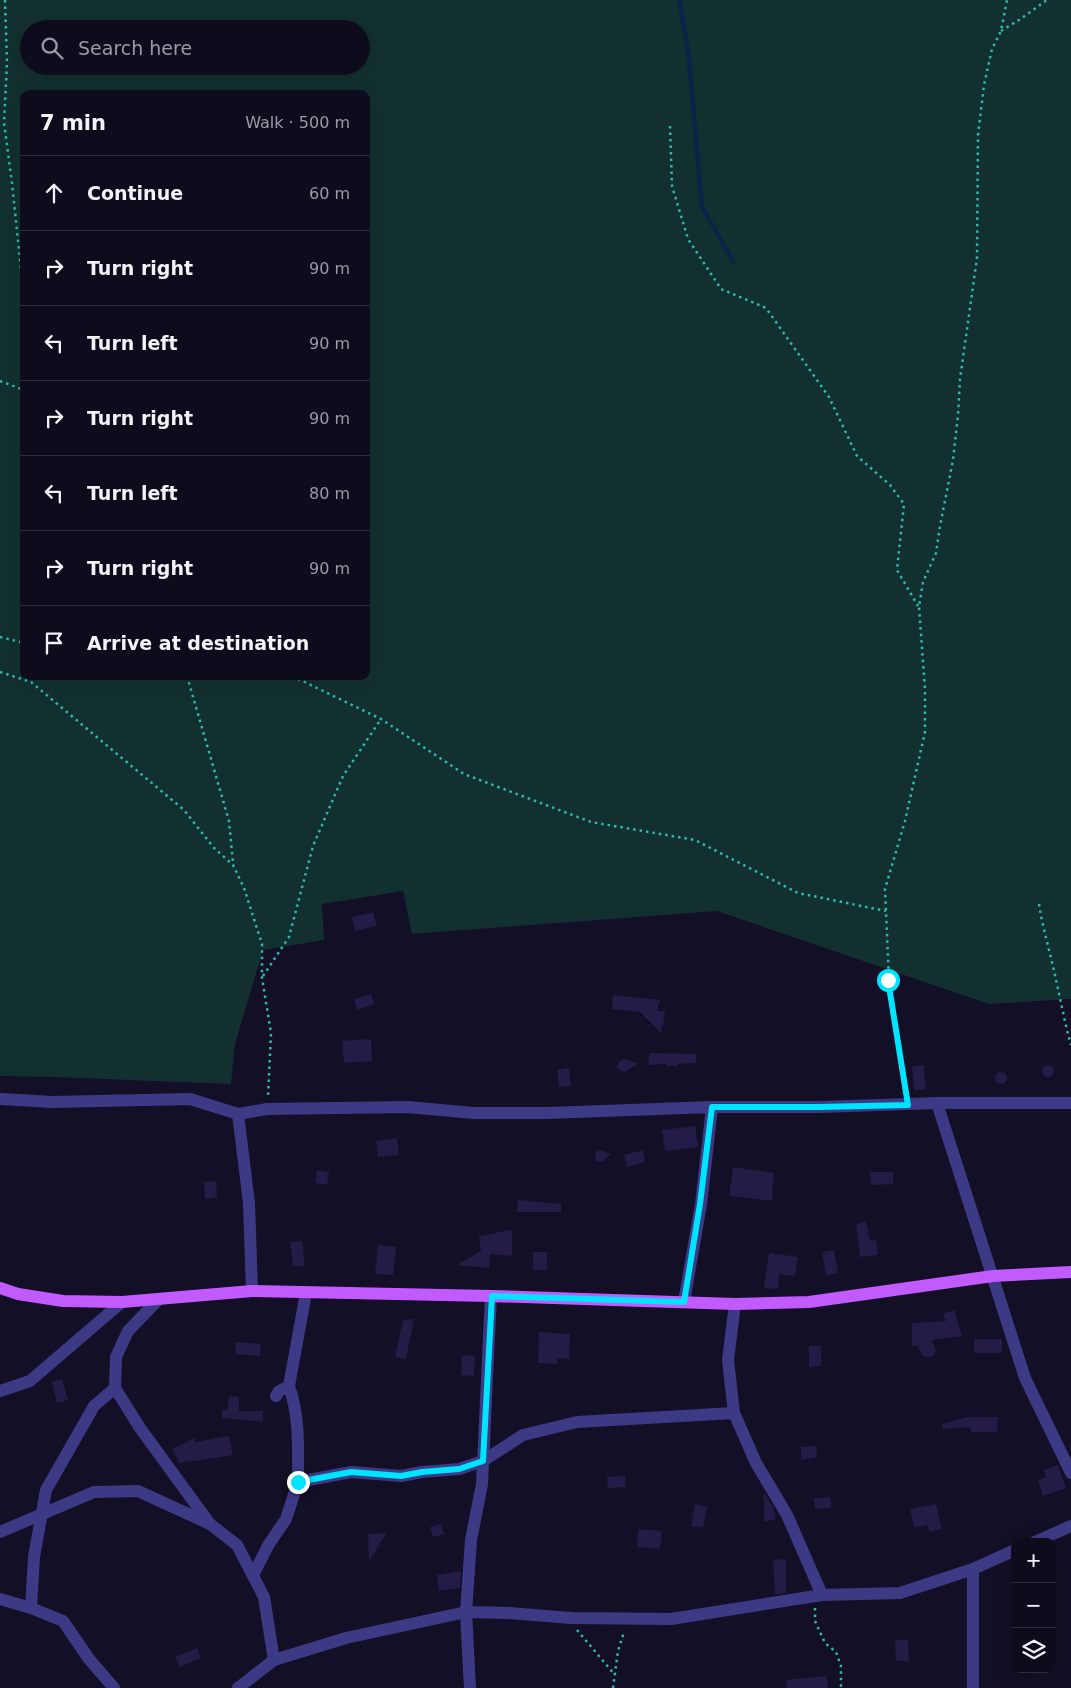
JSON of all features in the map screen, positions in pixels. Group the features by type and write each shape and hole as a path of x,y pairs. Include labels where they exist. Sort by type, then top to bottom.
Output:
{"main road":[{"path":"0,1288 18,1294 63,1301 122,1302 252,1291 735,1304 809,1302 993,1276 1071,1272"}],"street":[{"path":"0,1099 53,1102 190,1099 238,1114 267,1109 408,1107 473,1113 548,1113 712,1107 1071,1103"},
{"path":"937,1103 1025,1378 1071,1473"},
{"path":"684,1302 700,1204 712,1107"},
{"path":"238,1114 249,1203 252,1291"},
{"path":"253,1575 269,1544 286,1519 298,1482 298,1433 293,1397 289,1386 306,1293"},
{"path":"470,1688 466,1612 471,1540 482,1484 492,1296"},
{"path":"159,1299 128,1331 116,1357 115,1388 140,1428 210,1524"},
{"path":"0,1391 30,1381 122,1302"},
{"path":"735,1304 728,1360 734,1413 756,1463 787,1515 818,1596"},
{"path":"276,1396 279,1391 289,1386"},
{"path":"31,1608 34,1557 46,1490 94,1406 115,1388"},
{"path":"298,1482 351,1472 401,1476 459,1469 483,1461 522,1435 577,1422 734,1413"},
{"path":"0,1532 94,1492 138,1491 210,1524 237,1545 264,1597 274,1660"},
{"path":"1044,1538 1071,1526"},
{"path":"238,1688 274,1660 346,1638 466,1612 509,1613 566,1618 671,1619 818,1596 900,1593 973,1569 1011,1552"},
{"path":"972,1688 973,1569"},
{"path":"0,1599 31,1608 64,1621 89,1658 114,1688"}],"path":[{"path":"5,0 7,63 4,123 20,260"},
{"path":"908,1105 888,980 885,889 904,821 925,732 925,689 919,607 923,582 936,553 953,460 960,380 977,258 978,135 984,85 992,49 1000,31 1007,0"},
{"path":"1000,31 1047,0"},
{"path":"670,126 672,186 688,239 721,289 766,308 829,397 857,456 890,485 904,504 897,570 919,607"},
{"path":"0,380 20,388"},
{"path":"0,636 20,642"},
{"path":"0,672 20,678"},
{"path":"25,680 31,682 184,810 214,848 233,865"},
{"path":"188,680 229,821 233,865 244,888 262,944 262,978 271,1033 267,1109"},
{"path":"300,680 381,719 464,774 591,822 694,840 798,893 886,911"},
{"path":"262,978 289,936 313,846 343,776 381,719"},
{"path":"1038,904 1044,937 1071,1045"},
{"path":"818,1596 815,1621 825,1643 836,1652 841,1666 841,1688"},
{"path":"566,1618 615,1675"},
{"path":"613,1688 618,1651 628,1619"}],"green space":[{"path":"0,0 1071,0 1071,999 989,1004 717,911 412,934 403,891 322,904 324,940 263,950 235,1044 231,1084 0,1076"}],"building":[{"path":"373,912 377,926 355,931 352,917"},
{"path":"371,994 375,1004 357,1010 354,999"},
{"path":"613,995 660,1000 657,1011 665,1011 661,1033 640,1012 612,1009"},
{"path":"371,1039 372,1061 344,1063 342,1041"},
{"path":"649,1053 696,1054 696,1063 678,1064 678,1066 666,1066 666,1064 648,1065"},
{"path":"623,1059 639,1063 625,1072 620,1071 617,1067"},
{"path":"924,1065 926,1089 914,1090 912,1066"},
{"path":"1046,1065 1050,1065 1054,1071 1050,1077 1046,1077 1042,1073 1042,1069"},
{"path":"569,1068 571,1086 559,1087 557,1070"},
{"path":"1001,1072 1007,1078 1001,1084 995,1078"},
{"path":"695,1126 698,1147 665,1151 662,1130"},
{"path":"397,1138 399,1155 378,1157 376,1141"},
{"path":"599,1150 611,1154 603,1161 595,1161 595,1154"},
{"path":"643,1150 645,1162 627,1167 624,1155"},
{"path":"733,1167 774,1173 772,1201 729,1196"},
{"path":"317,1170 329,1172 327,1185 315,1183"},
{"path":"870,1172 893,1172 893,1184 871,1185"},
{"path":"216,1181 217,1197 205,1199 204,1182"},
{"path":"518,1200 561,1204 561,1212 517,1212"},
{"path":"866,1222 870,1241 876,1240 878,1255 860,1257 856,1224"},
{"path":"512,1230 512,1256 490,1254 489,1268 457,1265 481,1251 479,1236"},
{"path":"302,1241 305,1266 293,1266 290,1242"},
{"path":"378,1245 396,1247 393,1275 375,1274"},
{"path":"834,1250 838,1273 826,1275 822,1252"},
{"path":"533,1252 547,1252 547,1270 533,1270"},
{"path":"769,1253 798,1257 795,1276 779,1274 778,1289 764,1288"},
{"path":"954,1310 962,1336 932,1340 936,1351 934,1355 928,1357 922,1355 918,1346 912,1346 912,1323 946,1321 943,1314"},
{"path":"414,1319 406,1359 395,1357 403,1320"},
{"path":"539,1332 570,1334 569,1359 557,1358 557,1364 538,1363"},
{"path":"974,1339 1002,1339 1002,1353 974,1353"},
{"path":"236,1342 261,1344 260,1356 235,1354"},
{"path":"809,1346 821,1346 821,1366 809,1367"},
{"path":"462,1355 475,1356 474,1376 461,1375"},
{"path":"62,1379 68,1400 57,1403 52,1382"},
{"path":"229,1396 239,1397 239,1411 263,1411 263,1422 222,1418 222,1410 227,1410"},
{"path":"968,1417 998,1417 997,1432 971,1432 970,1427 943,1429 942,1424"},
{"path":"229,1436 233,1455 189,1462 188,1460 180,1464 172,1449 195,1438 195,1442"},
{"path":"816,1446 817,1457 801,1460 801,1447"},
{"path":"1058,1465 1066,1488 1043,1496 1038,1480 1046,1477 1044,1470"},
{"path":"625,1476 626,1487 608,1488 607,1477"},
{"path":"764,1492 774,1509 776,1519 764,1522"},
{"path":"830,1497 831,1508 815,1509 814,1498"},
{"path":"695,1504 707,1507 703,1528 691,1526"},
{"path":"936,1504 942,1529 929,1532 928,1525 914,1528 910,1509"},
{"path":"441,1524 444,1534 433,1537 430,1527"},
{"path":"638,1529 662,1531 660,1549 637,1547"},
{"path":"387,1533 369,1561 368,1534"},
{"path":"786,1559 786,1593 775,1594 773,1560"},
{"path":"461,1571 460,1588 439,1591 437,1575"},
{"path":"895,1640 908,1640 909,1661 896,1661"},
{"path":"197,1648 201,1658 180,1667 175,1657"},
{"path":"826,1676 828,1688 787,1688 786,1680"}],"waterway":[{"path":"679,0 688,49 702,207 733,261"}],"route":[{"path":"298,1482 351,1472 401,1476 459,1469 483,1461 492,1296 598,1301 684,1302 700,1204 712,1107 908,1105 888,980"}]}
